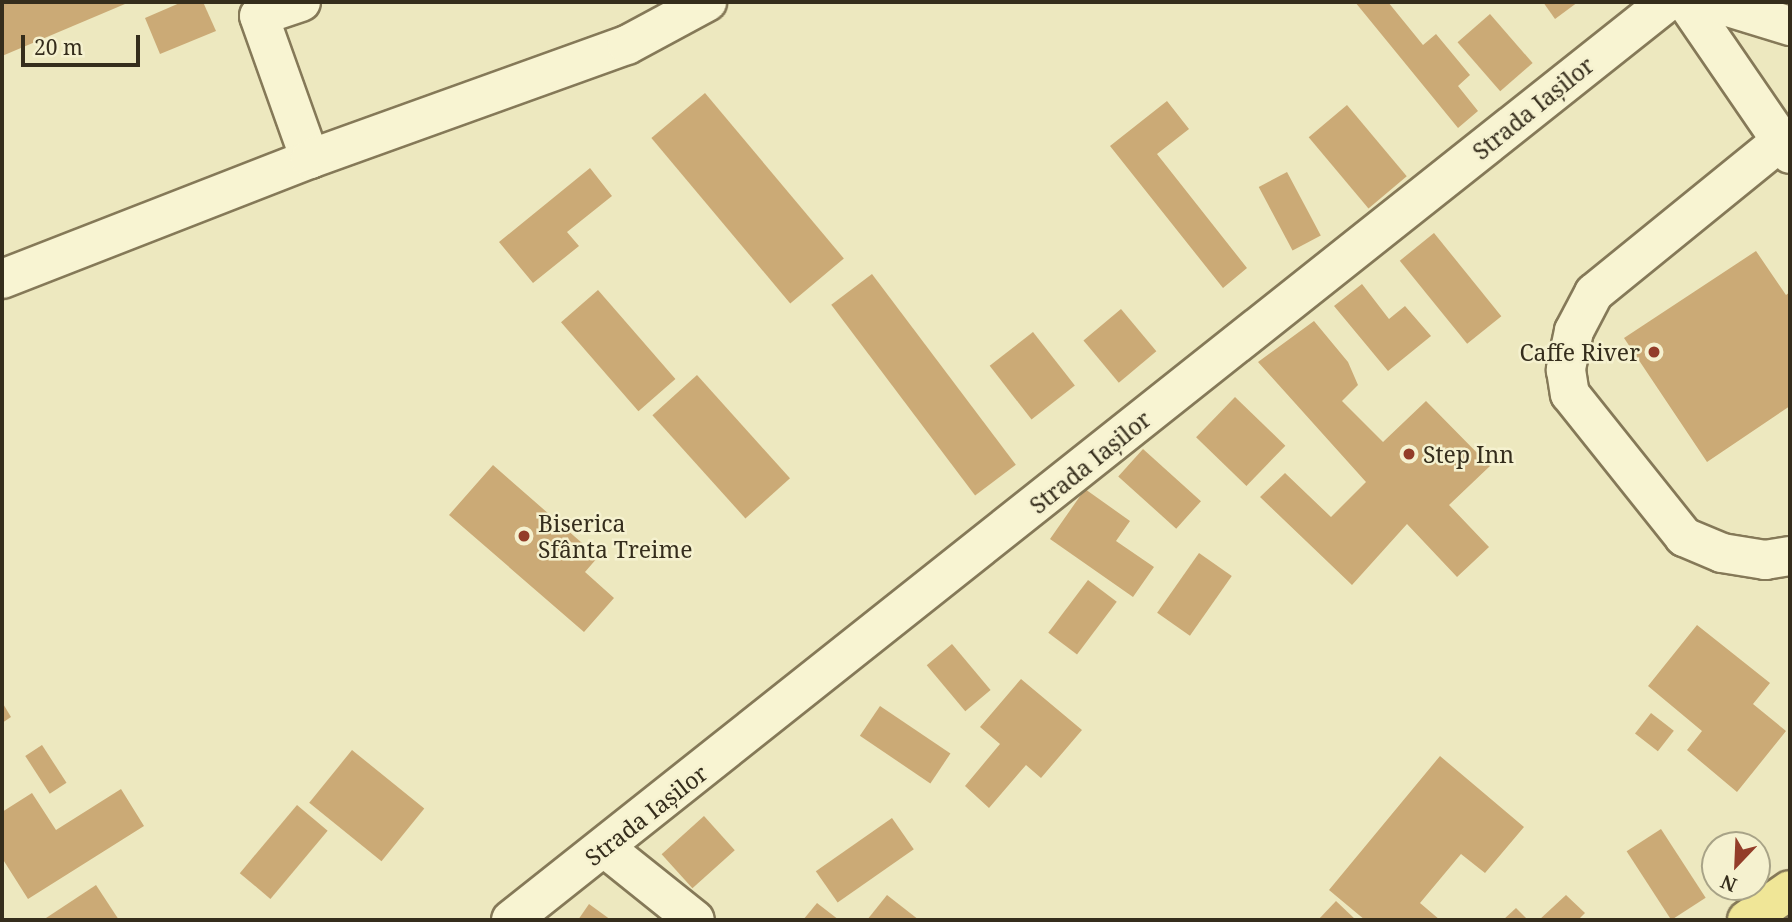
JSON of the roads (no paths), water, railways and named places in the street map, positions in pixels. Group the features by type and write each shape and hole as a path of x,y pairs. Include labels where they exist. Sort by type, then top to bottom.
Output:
{"main road":[{"path":"1747,920 1790,890"}],"street":[{"path":"301,2 259,16 310,159"},
{"path":"2,279 310,159 627,44 707,2"},
{"path":"1686,2 1786,148 1594,293 1574,331 1566,370 1570,394 1684,537 1722,553 1765,560 1790,556"},
{"path":"1712,2 1790,26"},
{"name":"Strada Iașilor","path":"511,920 605,848 1643,9"},
{"path":"605,848 695,920"}],"place":[{"name":"Caffe River","path":"1654,352"},
{"name":"Step Inn","path":"1409,454"},
{"name":"Biserica Sfânta Treime","path":"524,536"}]}
